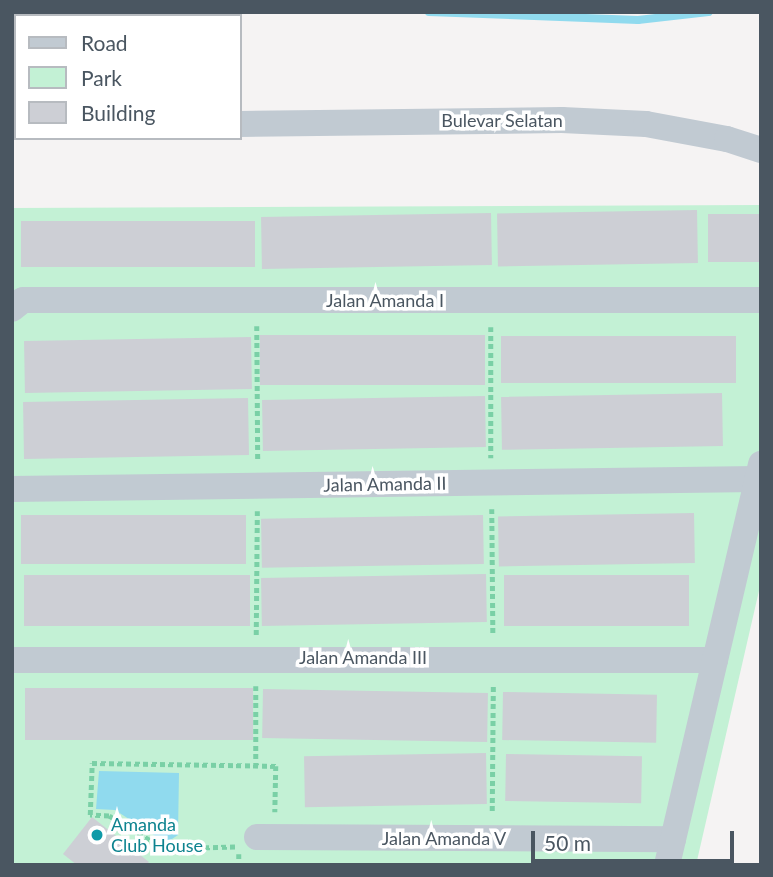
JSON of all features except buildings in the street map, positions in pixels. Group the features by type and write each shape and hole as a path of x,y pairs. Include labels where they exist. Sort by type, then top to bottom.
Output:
{"street":[{"name":"Bulevar Selatan","path":"242,124 562,120 646,124 727,139 761,150"},
{"name":"Jalan Amanda I","path":"12,309 23,300 761,300"},
{"name":"Jalan Amanda II","path":"12,489 492,483 759,471"},
{"path":"670,852 759,471"},
{"name":"Jalan Amanda III","path":"12,660 493,657 715,660"},
{"name":"Jalan Amanda V","path":"257,840 492,838 670,852"}],"path":[{"path":"256,766 257,300"},
{"path":"491,300 492,838"},
{"path":"92,763 276,766 257,840 164,849 109,816 90,815 92,763"}],"green space":[{"path":"761,205 761,582 696,865 12,865 12,208"}],"water":[{"path":"99,771 179,773 178,835 166,843 115,810 96,809"}],"waterway":[{"path":"429,12 638,20 709,12"}],"place":[{"name":"Amanda Club House","path":"97,835"}]}
